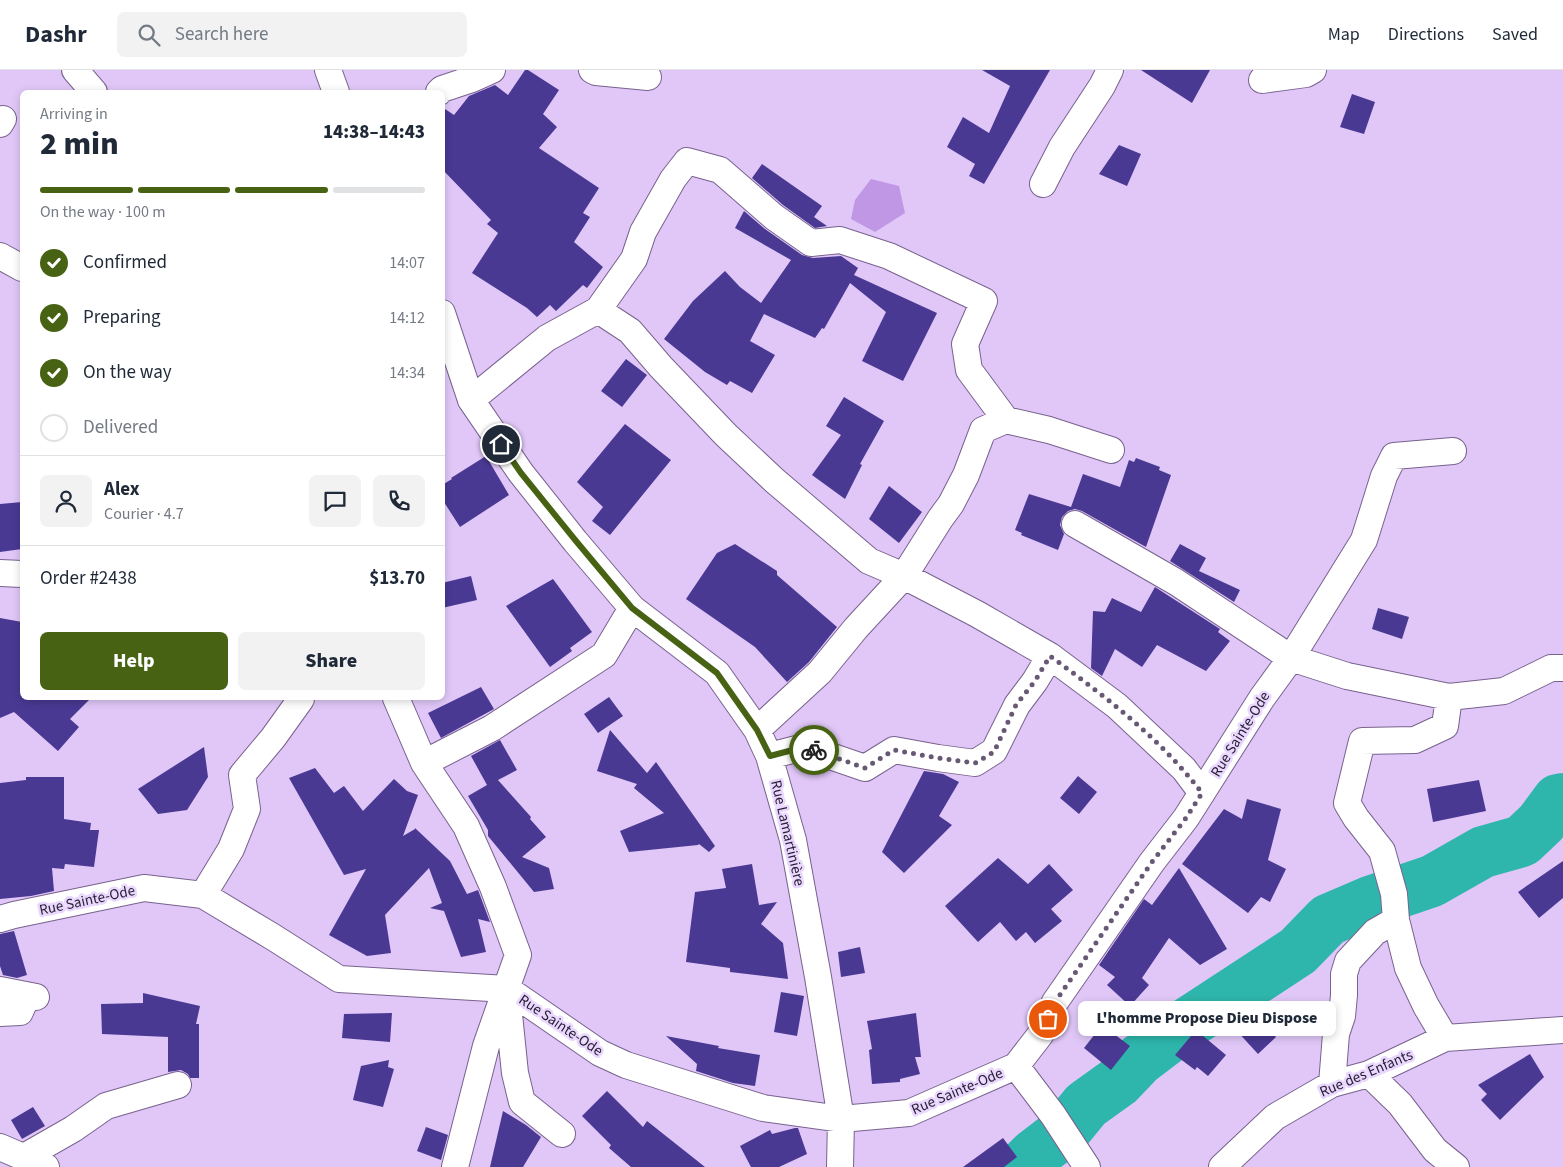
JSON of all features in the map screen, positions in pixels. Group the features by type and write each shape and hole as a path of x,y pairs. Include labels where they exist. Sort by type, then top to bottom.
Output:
{"street":[{"path":"75,70 92,90"},
{"path":"328,70 335,90"},
{"path":"441,90 492,70"},
{"path":"592,70 648,77"},
{"path":"1043,184 1062,147 1102,86 1110,70"},
{"path":"1262,80 1306,74 1313,70"},
{"path":"471,400 547,338 598,310 634,259 643,232 673,180 687,160 720,170 774,217 811,243 840,240 889,256 984,301 965,344 969,370 1006,420"},
{"path":"0,256 20,267"},
{"path":"598,310 630,331 661,367 726,435 775,481 869,561 904,576 977,614 1050,656 1117,706 1184,769 1202,793"},
{"name":"Rue Lamartinière","path":"445,322 471,400 521,473 632,608 717,673 757,730 770,756 793,840 818,977 841,1119 840,1167"},
{"path":"757,730 820,672 856,628 904,576 951,504 966,475 984,430 1006,420 1049,430 1111,450"},
{"name":"Rue Sainte-Ode","path":"0,920 14,915 144,888 203,895 339,979 507,989 600,1053 626,1065 763,1108 841,1119 909,1112 1016,1066 1040,1035 1055,1002 1152,862 1186,818 1262,698 1291,658 1364,540 1384,476 1394,456 1453,451"},
{"path":"1075,524 1176,582 1291,658 1348,676 1449,697 1504,691 1551,668 1563,668"},
{"path":"0,573 20,574"},
{"path":"424,763 492,728 604,655 632,608"},
{"path":"770,756 804,747 865,768 894,750 975,763 994,752 1016,705 1035,681 1050,656"},
{"path":"1445,1038 1426,1006 1408,968 1396,920 1394,894 1382,850 1356,818 1347,803 1362,741 1415,740 1445,726 1449,697"},
{"path":"203,895 231,849 247,809 242,775 273,738 300,700"},
{"path":"397,700 424,763 466,826 493,887 518,955 486,1046 455,1167"},
{"path":"1332,1084 1336,1034 1342,1016 1344,974 1348,961 1375,932 1396,920"},
{"path":"507,989 515,1073 522,1102 562,1134"},
{"path":"0,990 32,996 20,1012 0,1013"},
{"name":"Rue des Enfants","path":"1222,1167 1275,1117 1332,1084 1369,1074 1445,1038 1563,1030"},
{"path":"1016,1066 1053,1115 1087,1167"},
{"path":"1369,1074 1400,1104 1435,1150 1456,1167"},
{"path":"0,1147 35,1162 73,1129 106,1106 178,1085"}],"shaded area":[{"path":"871,179 899,186 905,213 875,232 851,219 855,200"}],"building":[{"path":"525,70 528,70 559,90 543,114 557,127 539,148 599,188 583,213 590,217 574,242 603,267 587,288 583,285 556,311 550,305 537,317 527,308 472,273 498,233 487,224 491,220 445,172 445,109 454,115 469,96 495,85 508,95"},
{"path":"982,70 1050,70 984,184 969,176 975,164 947,147 963,117 989,133 1010,86"},
{"path":"1141,70 1210,70 1192,103"},
{"path":"1352,94 1375,102 1364,134 1340,127"},
{"path":"1119,145 1141,154 1127,186 1099,174"},
{"path":"762,164 822,206 814,217 827,226 815,228 783,205 752,178"},
{"path":"744,211 765,229 802,255 813,258 841,256 858,268 854,275 937,313 903,381 862,361 886,312 850,283 824,329 822,328 815,338 764,314 750,341 775,355 752,393 730,381 727,385 705,372 664,339 693,301 725,271 740,287 761,303 791,260 735,228"},
{"path":"626,359 647,375 622,407 601,391"},
{"path":"844,397 884,421 860,464 862,465 845,499 812,475 841,435 826,426"},
{"path":"625,424 671,460 610,535 592,521 603,507 577,482"},
{"path":"486,456 509,495 460,527 445,504 445,483"},
{"path":"1136,458 1160,467 1159,470 1171,475 1146,547 1082,511 1075,509 1068,511 1062,517 1060,525 1064,534 1058,550 1021,535 1022,533 1015,530 1029,494 1071,507 1083,474 1120,487 1129,460 1134,462"},
{"path":"889,486 922,512 899,543 869,519"},
{"path":"20,502 20,549 0,552 0,504"},
{"path":"735,544 777,571 777,575 837,627 809,662 787,682 755,647 686,599 717,553"},
{"path":"1180,544 1206,558 1199,571 1240,590 1234,602 1170,561"},
{"path":"471,576 477,600 445,607 445,582"},
{"path":"553,579 592,632 570,648 572,651 550,667 506,606"},
{"path":"1155,587 1220,629 1218,632 1230,641 1206,671 1157,645 1142,667 1115,649 1102,676 1091,668 1093,611 1105,612 1112,598 1141,612"},
{"path":"1378,608 1409,617 1402,639 1372,629"},
{"path":"0,618 20,622 20,700 89,700 70,719 79,727 58,751 14,712 0,718"},
{"path":"481,687 494,709 441,738 428,713"},
{"path":"609,697 623,716 598,733 584,714"},
{"path":"610,730 647,773 656,762 715,846 709,852 699,844 629,852 620,831 664,813 634,788 637,784 597,771"},
{"path":"500,740 517,770 498,780 546,837 522,857 549,868 554,889 534,892 488,836 488,830 468,796 487,785 471,756"},
{"path":"204,747 208,777 187,810 158,814 138,789"},
{"path":"315,768 334,793 344,786 363,811 394,779 407,791 418,795 403,836 415,828 450,861 467,894 478,890 490,922 478,919 486,952 461,957 444,911 430,908 442,903 429,868 385,915 391,953 367,956 329,935 366,869 344,875 289,778"},
{"path":"924,771 943,774 959,782 939,816 952,825 904,873 882,852"},
{"path":"1078,776 1097,792 1079,814 1060,798"},
{"path":"26,777 64,777 64,819 91,823 90,830 99,830 94,867 65,864 64,869 52,868 54,891 31,896 0,899 0,783 26,780"},
{"path":"1479,780 1486,811 1433,822 1427,789"},
{"path":"1247,799 1281,809 1268,860 1286,869 1270,902 1261,897 1248,913 1182,864 1224,809 1242,819"},
{"path":"998,858 1028,884 1049,864 1073,890 1051,909 1062,921 1035,943 1026,932 1016,941 1000,922 978,942 945,906"},
{"path":"1563,861 1563,898 1539,918 1518,892"},
{"path":"752,864 759,905 777,902 761,924 783,943 788,979 730,972 730,968 686,962 695,892 726,888 722,869"},
{"path":"1179,868 1227,949 1200,965 1169,938 1142,978 1149,985 1130,1006 1107,985 1115,977 1099,965 1144,899 1152,905"},
{"path":"14,931 27,975 17,978 3,975 0,966 0,934"},
{"path":"860,947 865,973 841,977 838,952"},
{"path":"781,992 804,996 797,1036 774,1032"},
{"path":"143,993 200,1006 196,1024 199,1024 199,1078 190,1078 188,1074 181,1070 168,1072 168,1037 102,1034 101,1004 143,1003"},
{"path":"392,1013 390,1042 342,1038 344,1014"},
{"path":"916,1013 921,1057 915,1057 920,1074 900,1079 900,1082 872,1084 869,1050 872,1049 867,1021"},
{"path":"1254,1013 1276,1037 1258,1054 1236,1030"},
{"path":"1102,1025 1130,1046 1111,1070 1084,1048"},
{"path":"1196,1030 1226,1055 1208,1076 1197,1067 1195,1070 1175,1055"},
{"path":"666,1036 760,1055 755,1086 733,1083 696,1071 697,1064"},
{"path":"1530,1054 1544,1077 1500,1120 1481,1100 1487,1094 1478,1085"},
{"path":"389,1060 388,1067 394,1069 383,1107 353,1100 361,1066"},
{"path":"607,1091 643,1127 647,1121 705,1167 631,1167 609,1148 611,1145 582,1116"},
{"path":"33,1107 45,1126 22,1139 11,1120"},
{"path":"503,1111 541,1137 523,1167 490,1167"},
{"path":"426,1127 448,1135 441,1160 417,1151"},
{"path":"798,1128 807,1154 779,1167 751,1167 740,1146 770,1130 772,1134"},
{"path":"1003,1138 1017,1157 1004,1167 963,1167"}],"waterway":[{"path":"1022,1167 1034,1155 1064,1132 1086,1105 1118,1082 1139,1060 1185,1025 1298,951 1328,920 1370,902 1432,881 1483,852 1522,841 1541,823 1558,800 1563,799"}],"way so far":[{"path":"814,750 865,768 894,750 975,763 994,752 1016,705 1035,681 1050,656 1117,706 1184,769 1202,793 1186,818 1152,862 1076,975 1055,1002 1048,1019"}],"place":[{"name":"L'homme Propose Dieu Dispose","path":"1048,1019"}],"route":[{"path":"501,444 521,473 632,608 717,673 757,730 770,756 804,747 814,750"}]}
